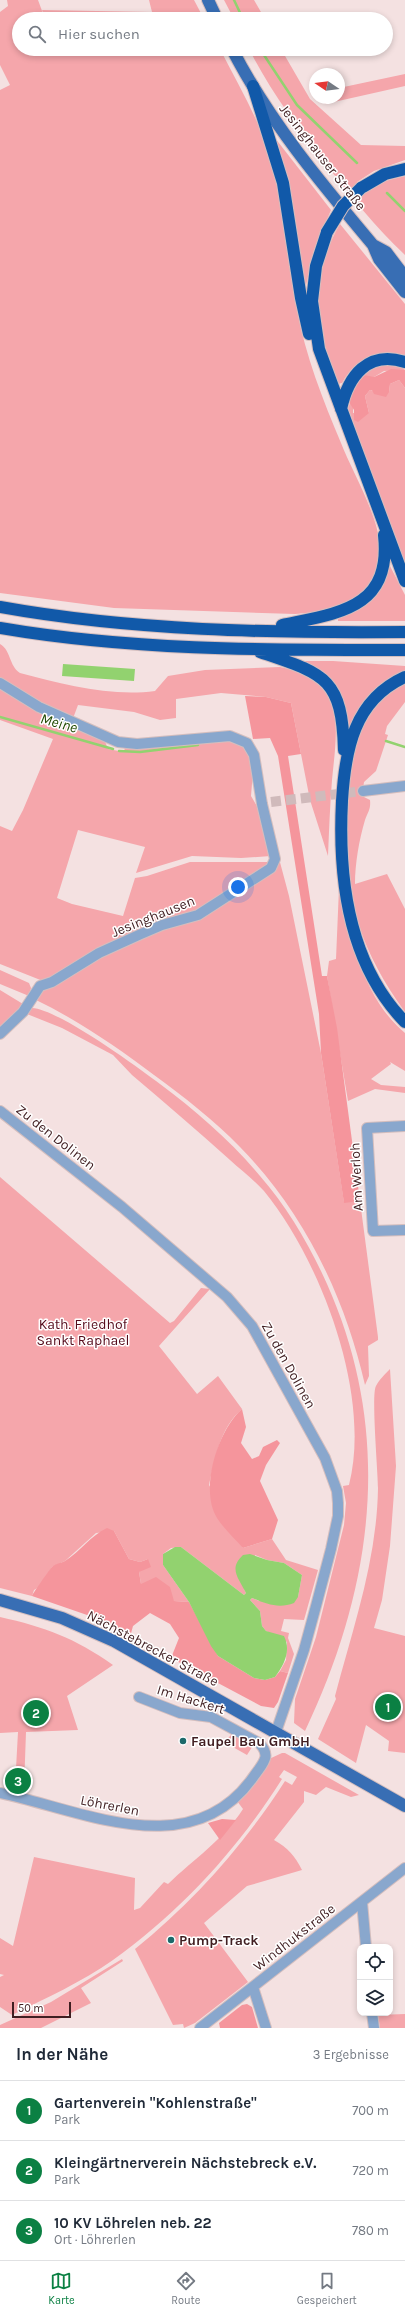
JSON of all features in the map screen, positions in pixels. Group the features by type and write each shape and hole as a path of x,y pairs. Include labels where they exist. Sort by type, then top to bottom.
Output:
{"highway":[{"path":"252,86 283,183 308,332 319,349"},
{"path":"405,169 385,174 361,188 339,212 327,232 316,266 312,301 319,349 405,581"},
{"path":"341,410 344,392 351,379 362,368 382,359 395,359 405,362"},
{"path":"263,630 328,616 365,599 375,588 384,566 386,552 383,525"},
{"path":"0,607 84,620 161,626 263,630 405,632"},
{"path":"0,628 85,641 250,649 405,650"},
{"path":"250,649 306,668 321,677 334,691 339,704 343,724 344,777 341,862 350,910 356,935 373,977 397,1014 405,1022"},
{"path":"344,777 352,737 360,716 378,694 405,677"}],"main road":[{"path":"208,0 214,12"},
{"name":"Jesinghauser Straße","path":"236,56 252,86 301,157 373,245 379,259 405,292"},
{"name":"Jesinghauser Straße","path":"373,245 386,252 405,276"},
{"name":"Nächstebrecker Straße","path":"0,1600 62,1618 109,1638 281,1734 405,1806"}],"street":[{"name":"Jesinghausen","path":"0,683 39,707 118,742 137,744 230,736 239,739 252,748 266,803 275,859 271,868 198,915 162,925 141,934 99,953 52,982 40,986 23,1012 0,1034"},
{"path":"363,791 405,786"},
{"name":"Zu den Dolinen","path":"0,1111 122,1207 228,1297 252,1326 327,1463 337,1491 338,1516 281,1734"},
{"name":"Am Werloh","path":"405,1126 367,1128 373,1231 405,1230"},
{"name":"Im Hackert","path":"139,1697 180,1713 211,1717 262,1746 266,1753 266,1758 252,1779 235,1798"},
{"name":"Löhrerlen","path":"0,1793 88,1818 140,1826 179,1824 197,1820 224,1808 235,1798"},
{"name":"Windhukstraße","path":"200,2028 405,1868"},
{"path":"362,1902 366,1944"},
{"path":"253,1987 266,2028"},
{"path":"372,2016 374,2028"}],"green space":[{"path":"7,0 38,0 42,12 12,12 12,56 224,56 250,107 269,151 279,184 300,326 315,377 346,455 366,498 377,528 380,543 380,556 377,572 370,584 361,594 350,601 324,610 295,614 114,608 0,593 0,90 10,85 0,65 0,12 8,6"},
{"path":"149,0 194,0 200,12 152,12"},
{"path":"224,0 254,0 261,12 230,12"},
{"path":"42,10 152,12 43,12"},
{"path":"253,56 285,56 309,97 309,104 316,104 361,145 405,146 405,160 374,171 357,182 365,192 385,181 405,176 405,255 383,233 344,187 294,122 275,94"},
{"path":"405,74 405,86 345,100 345,87"},
{"path":"275,138 331,210 314,250 305,290"},
{"path":"340,224 405,304 405,358 368,360 354,367 342,383 338,384 321,345 318,330 317,298 322,267"},
{"path":"388,365 402,367 405,370 384,371 374,377 353,407 353,413 369,413 365,396 370,390 389,392 390,384 399,380 405,388 405,571 348,408 362,374 373,367"},
{"path":"390,566 405,595 405,621 338,621 338,619 355,610 369,598 381,583"},
{"path":"0,644 6,650 16,670 20,673 70,685 104,691 155,691 168,676 205,670 280,667 302,673 318,682 328,694 333,708 336,725 328,856 310,800 291,703 266,697 221,693 176,699 176,718 160,720 134,712 78,705 72,721 104,739 108,749 124,752 125,747 224,739 242,745 249,753 253,771 251,796 258,808 271,856 241,858 192,856 136,873 145,847 78,830 57,898 72,904 123,916 135,878 147,876 190,862 270,862 269,865 212,904 43,981 0,964 0,826 12,831 23,810 53,739 0,720"},
{"path":"304,661 333,661 405,666 405,672 349,734 344,708 338,690 326,676"},
{"path":"405,681 405,702 387,726 385,734 388,735 376,771 364,782 362,796 370,800 370,806 359,844 355,884 387,874 405,909 405,1012 387,986 373,960 355,910 347,857 347,828 348,797 352,760 362,723 365,716 386,694"},
{"path":"277,851 289,896 321,1053 344,1202 360,1201 378,1337 378,1340 368,1346 369,1376 365,1385 357,1352 334,1288 319,1257 302,1228 284,1199 263,1172 220,1127 126,1054 65,1015 34,999 37,993 95,958 148,934 188,921 275,869"},
{"path":"339,888 354,947 369,985 379,1003 391,1019 405,1033 405,1071 390,1062 391,1064 371,1079 381,1085 405,1087 405,1093 375,1089 348,1101 327,976 329,961 336,959"},
{"path":"0,970 29,983 31,988 29,996 0,984"},
{"path":"0,990 23,1004 0,1030"},
{"path":"32,1008 44,1011 60,1018 116,1052 173,1094 225,1139 249,1163 280,1201 306,1242 327,1284 348,1340 362,1397 368,1453 367,1509 360,1565 347,1621 329,1676 305,1731 294,1723 295,1699 316,1637 344,1525 346,1503 343,1486 349,1485 354,1449 353,1411 347,1371 336,1330 322,1291 305,1254 285,1220 264,1191 252,1179 132,1075 113,1055 62,1028 27,1014"},
{"name":"Kath. Friedhof Sankt Raphael","path":"0,1177 170,1323 174,1321 201,1288 210,1289 159,1346 197,1394 218,1376 242,1409 228,1425 223,1434 216,1454 209,1485 243,1548 272,1539 286,1560 318,1570 304,1620 284,1619 281,1631 289,1633 288,1638 294,1654 288,1673 280,1671 286,1660 287,1642 266,1631 262,1626 260,1611 250,1600 252,1598 259,1601 298,1597 302,1575 284,1563 267,1560 255,1555 244,1589 246,1593 244,1595 181,1547 171,1548 163,1554 163,1565 189,1602 174,1601 141,1584 139,1572 148,1559 140,1562 129,1559 114,1531 96,1533 65,1561 52,1567 39,1587 34,1590 32,1596 0,1588"},
{"path":"390,1369 396,1466 390,1546 382,1600 374,1628 405,1636 405,1753 388,1751 389,1741 366,1725 356,1763 318,1739 336,1699 335,1696 369,1568 377,1515 378,1488 374,1417 375,1392 376,1386"},
{"path":"0,1617 46,1629 86,1648 113,1665 67,1696 78,1730 26,1732 24,1788 15,1787 18,1732 0,1733"},
{"path":"233,1733 254,1744 247,1755 224,1742"},
{"path":"285,1753 359,1795 351,1797 326,1787 316,1795 304,1791 304,1802 274,1840 291,1853 302,1870 247,1886 204,1923 248,1982 195,2023 184,2028 183,2024 173,2025 135,1949 178,1912 217,1871 253,1828 285,1781 292,1785 297,1777 284,1770 279,1777 282,1779 265,1805 227,1855 162,1921 113,1960 64,1989 12,2015 0,2007 0,1977 4,1975 0,1974 0,1938 13,1946 34,1857 135,1878 134,1910 140,1908 164,1882 168,1884 217,1840 243,1809 237,1801 269,1759"},
{"path":"122,1959 123,1961 81,1988 91,2003 41,2028 0,2028 0,2025 51,2002"},
{"path":"393,2014 405,2014 405,2028 380,2028 378,2016 393,2016"}],"shaded area":[{"path":"391,369 405,370 405,388 399,380 390,384 389,392 386,397 374,394 372,390 370,390 365,396 369,413 358,422 354,420 354,410 349,402 354,385 364,375 374,377"},
{"path":"63,664 135,669 134,681 62,676"},
{"path":"245,696 266,697 291,703 301,754 288,756 322,976 327,976 337,1028 360,1201 344,1203 321,1053 319,1014 278,756 270,738 253,739"},
{"path":"242,1409 246,1427 241,1443 252,1459 259,1456 263,1447 277,1440 280,1443 266,1465 260,1481 278,1520 272,1539 243,1548 217,1518 212,1506 210,1492 214,1460 219,1445 225,1431"},
{"path":"107,1528 114,1531 129,1559 140,1562 148,1559 151,1567 139,1572 141,1584 156,1577 170,1587 174,1601 189,1602 218,1656 254,1678 265,1680 275,1677 280,1671 288,1673 278,1702 274,1708 261,1706 171,1658 179,1638 170,1624 150,1613 133,1626 130,1637 90,1616 32,1596 52,1567 71,1557 96,1535"},
{"path":"175,1547 181,1547 244,1595 246,1593 236,1574 236,1565 243,1555 250,1554 267,1560 284,1563 302,1575 298,1597 294,1603 278,1606 267,1604 252,1598 250,1600 260,1611 262,1626 266,1631 284,1636 286,1641 286,1657 282,1667 275,1677 265,1680 254,1678 218,1656 211,1646 189,1602 163,1565 163,1554"},
{"path":"222,1819 236,1820 220,1840 208,1823"},
{"path":"247,2004 252,2007 258,2028 220,2028 219,2023 242,2005"}],"waterway":[{"path":"234,0 240,12"},
{"path":"265,56 297,105 357,163"},
{"path":"387,193 405,211"},
{"name":"Meine","path":"0,717 113,749"},
{"name":"Meine","path":"386,741 405,747"},
{"name":"Meine","path":"119,751 140,752 198,745"}],"tunnel":[{"path":"271,802 363,791"}],"place":[{"name":"Gartenverein \"Kohlenstraße\"","path":"388,1707"},
{"name":"Kleingärtnerverein Nächstebreck e.V.","path":"36,1713"},
{"name":"Faupel Bau GmbH","path":"183,1741"},
{"name":"10 KV Löhrelen neb. 22","path":"18,1781"},
{"name":"Pump-Track","path":"171,1940"}]}
